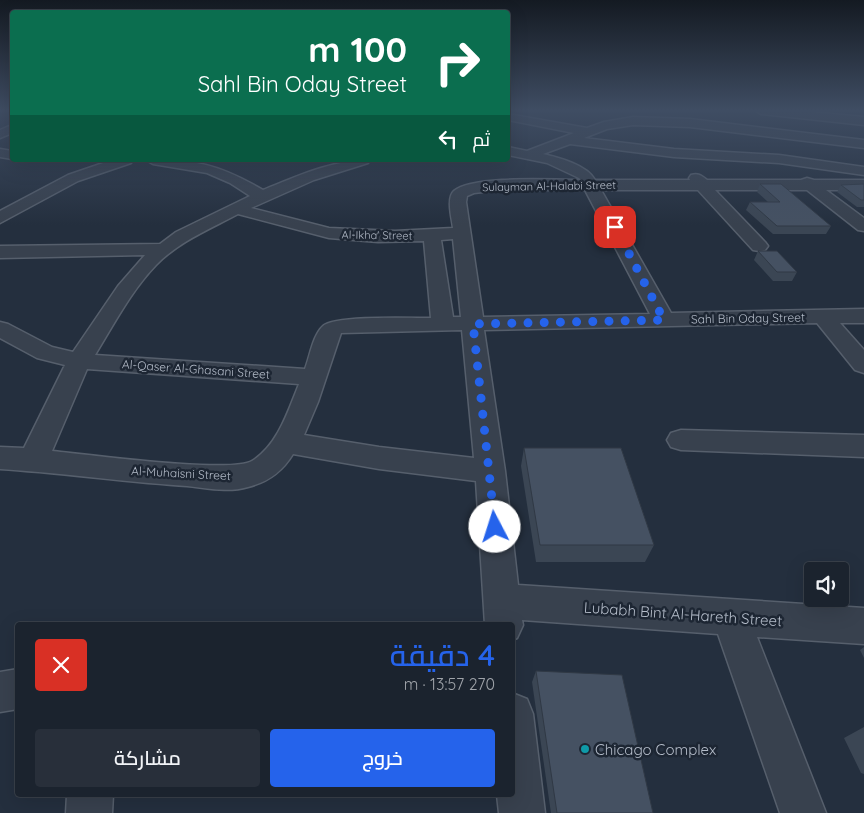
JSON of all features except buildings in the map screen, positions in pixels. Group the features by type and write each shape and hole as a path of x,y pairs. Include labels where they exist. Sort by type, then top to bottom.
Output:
{"street":[{"path":"529,155 544,149"},
{"path":"641,149 674,153 779,158 864,171"},
{"path":"778,149 779,158 864,226"},
{"path":"510,151 551,160 578,170 585,175 664,320"},
{"path":"674,153 759,246"},
{"path":"0,218 73,178 120,162"},
{"path":"166,162 210,169 235,180 262,196"},
{"path":"33,460 79,361 126,290 161,249 182,236 262,196 309,177 357,162"},
{"name":"Sulayman Al-Halabi Street","path":"503,613 490,471 458,198 464,191 488,186 864,185"},
{"name":"Al-Ikha' Street","path":"236,209 329,233 370,236 432,236 461,233"},
{"path":"432,236 443,325"},
{"path":"0,252 161,249"},
{"name":"Sahl Bin Oday Street","path":"332,329 342,326 864,316"},
{"path":"823,317 864,365"},
{"name":"Al-Qaser Al-Ghasani Street","path":"0,329 45,353 79,361 312,377"},
{"name":"Al-Muhaisni Street","path":"0,458 156,474 245,476 257,472 270,464 286,443 332,329"},
{"path":"681,440 864,446"},
{"path":"286,443 380,458 490,471"},
{"name":"Lubabh Bint Al-Hareth Street","path":"503,613 731,618 864,626"},
{"path":"731,618 803,813"},
{"path":"0,692 15,690"},
{"path":"515,744 522,813"},
{"path":"88,813 90,797"}],"place":[{"name":"Chicago Complex","path":"585,749"}],"route":[{"path":"495,527 473,324 664,320 615,227"}]}
